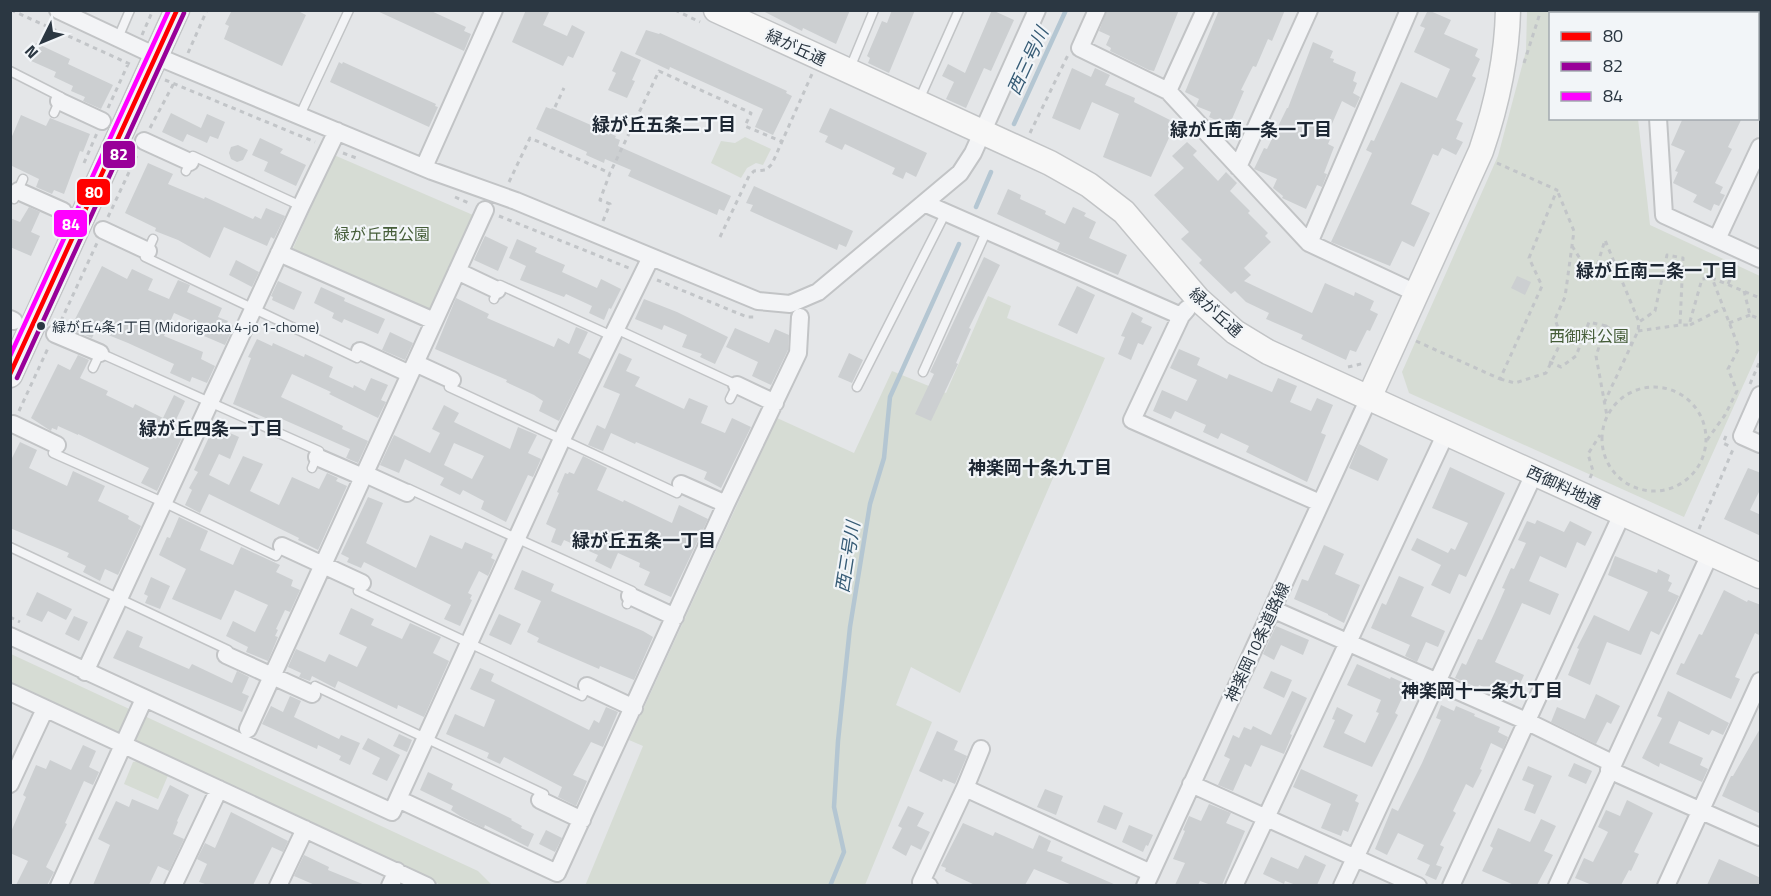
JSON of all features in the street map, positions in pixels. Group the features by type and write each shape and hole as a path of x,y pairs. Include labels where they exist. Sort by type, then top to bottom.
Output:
{"street":[{"path":"58,10 156,56 424,167 759,301 790,303 818,292 960,173 973,153 1037,10"},
{"path":"10,375 177,10"},
{"path":"424,167 494,10"},
{"name":"緑が丘通","path":"716,10 749,21 849,71 1050,163 1089,185 1124,212 1198,299 1235,332 1260,347 1369,398"},
{"path":"1097,10 1080,48 1168,91 1309,243 1416,293"},
{"path":"1168,91 1204,10"},
{"path":"1238,167 1309,10"},
{"path":"1309,243 1409,10"},
{"path":"1369,398 1481,151 1495,110 1503,72 1508,10"},
{"path":"57,107 102,121"},
{"path":"1658,120 1664,215 1761,259"},
{"path":"86,672 337,131"},
{"path":"144,141 188,167"},
{"path":"1717,239 1761,147"},
{"path":"17,189 63,211"},
{"path":"924,203 1181,316"},
{"path":"248,729 485,210"},
{"path":"103,230 151,245"},
{"path":"279,253 434,321"},
{"path":"10,636 392,812 562,439 651,257"},
{"path":"457,271 496,294"},
{"path":"1198,299 1181,316 1132,420 1320,503"},
{"path":"398,799 557,873 726,504 798,353 800,317"},
{"path":"55,334 97,361"},
{"path":"362,348 452,380"},
{"path":"733,392 775,403"},
{"path":"1761,395 1742,436 1761,444"},
{"name":"西御料地通","path":"1369,398 1761,576"},
{"name":"神楽岡10条道路線","path":"1148,879 1369,398"},
{"path":"13,424 59,442"},
{"path":"1234,885 1446,433"},
{"path":"314,463 364,475 407,493"},
{"path":"1342,885 1534,474"},
{"path":"683,481 726,504"},
{"path":"1451,885 1622,514"},
{"path":"282,546 362,583"},
{"path":"1557,885 1710,554"},
{"path":"628,600 675,616"},
{"path":"1272,609 1526,721 1611,766 1761,837"},
{"path":"226,655 312,694"},
{"path":"1666,885 1761,681"},
{"path":"587,686 634,708"},
{"path":"10,692 305,829 393,878 427,885"},
{"path":"59,885 144,699"},
{"path":"10,784 45,709"},
{"path":"929,885 921,882 981,749"},
{"path":"1191,784 1418,885"},
{"path":"965,788 1148,879"},
{"path":"173,885 219,789"},
{"path":"540,800 582,820"},
{"path":"278,885 305,829"}],"lane":[{"path":"118,38 130,10"},
{"path":"300,115 349,10"},
{"path":"849,71 874,10"},
{"path":"918,103 959,10"},
{"path":"10,71 62,97 57,107"},
{"path":"188,167 193,156 301,206"},
{"path":"857,387 945,212"},
{"path":"923,372 987,230"},
{"path":"151,245 145,257 357,358 362,348"},
{"path":"496,294 500,285 614,332 733,392"},
{"path":"97,361 211,403 319,451 314,463"},
{"path":"452,380 449,387 677,493 683,481"},
{"path":"59,442 54,453 276,556 282,546"},
{"path":"407,493 409,489 632,591 628,600"},
{"path":"10,547 228,650 226,655"},
{"path":"362,583 358,591 582,696 587,686"},
{"path":"312,694 315,686 544,794 540,800"}],"path":[{"path":"11,10 129,63"},
{"path":"1523,68 1540,10"},
{"path":"1028,139 1066,56 1080,48"},
{"path":"597,235 610,204 600,200 610,173 659,71 751,113 745,126 783,142"},
{"path":"720,237 749,176 754,171 766,170 772,164 812,72"},
{"path":"555,107 564,88"},
{"path":"503,197 530,138 610,173"},
{"path":"1411,339 1500,380 1515,383 1545,373 1562,340 1555,319 1565,297 1574,231 1557,190 1490,159"},
{"path":"1500,380 1542,286 1529,258 1557,190"},
{"path":"1572,246 1593,279 1605,240 1639,322 1638,331 1604,403"},
{"path":"1639,322 1655,311 1667,255 1683,258 1680,325"},
{"path":"1728,285 1739,261"},
{"path":"1601,434 1604,456 1618,478 1644,491 1673,489 1691,477 1703,458 1707,440 1725,415 1737,392 1728,369 1739,348 1712,278"},
{"path":"1689,325 1702,279 1712,278 1761,298"},
{"path":"1744,291 1750,315"},
{"path":"1638,331 1689,325 1723,308"},
{"path":"1729,323 1750,315 1761,319"},
{"path":"1550,362 1561,367 1576,356 1589,322 1606,326 1631,344"},
{"path":"1606,326 1596,356 1607,416"},
{"path":"1588,483 1593,471 1588,454 1601,434 1607,416 1625,395 1650,387 1678,393 1700,415 1707,440"},
{"path":"1698,533 1734,448 1742,436"}],"green space":[{"name":"西御料公園","path":"1527,11 1628,11 1549,12 1549,120 1638,120 1650,225 1760,276 1760,348 1684,517 1409,393 1402,372 1498,156 1526,51"},
{"path":"745,137 771,149 763,165 756,163 747,168 741,178 711,163 721,141 735,143"},
{"name":"緑が丘西公園","path":"334,155 473,215 430,314 291,253"},
{"path":"988,296 1011,306 1007,318 1105,358 960,693 911,667 896,705 932,722 865,885 585,886 643,746 629,740 777,418 854,453 892,371 946,393"},
{"path":"11,654 478,871 491,884 502,885 441,885 11,687"},
{"path":"143,760 169,773 158,799 124,784 133,762"}],"building":[{"path":"232,10 296,10 306,15 282,66 224,39 229,26 225,24"},
{"path":"375,10 429,10 466,27 464,31 471,34 464,51"},
{"path":"526,10 550,10 543,25 567,36 572,25 585,32 573,58 568,56 563,66 512,42"},
{"path":"761,10 850,10 836,44 803,28 802,31"},
{"path":"892,10 915,10 889,73 868,63 870,58 867,56 882,21 887,23"},
{"path":"992,10 1014,20 991,71 984,68 966,108 946,99 954,82 942,76 948,64 965,73"},
{"path":"1107,10 1179,10 1154,71 1110,51 1111,48 1106,45 1110,36 1099,31"},
{"path":"1219,10 1285,10 1272,41 1268,39 1256,67 1253,66 1241,90 1244,91 1229,126 1209,117 1211,112 1196,106 1199,99 1185,92"},
{"path":"1428,10 1451,20 1444,34 1478,49 1475,56 1480,59 1472,76 1476,78 1456,120 1463,123 1456,139 1463,142 1456,155 1442,148 1438,156 1433,154 1411,204 1430,213 1414,247 1402,241 1390,266 1331,242 1372,153 1366,150 1371,140 1374,141 1401,82 1437,98 1450,69 1414,52 1425,28 1420,26"},
{"path":"646,30 660,33 787,91 786,93 792,96 773,135 755,127 763,109 670,67 669,70 635,54"},
{"path":"1313,42 1333,51 1330,58 1334,59 1333,62 1356,72 1353,81 1357,83 1353,93 1360,97 1355,108 1342,101 1328,133 1332,135 1328,144 1334,147 1324,173 1327,174 1322,187 1317,185 1306,209 1282,198 1283,196 1273,188 1277,179 1254,169 1288,108"},
{"path":"36,43 70,59 68,64 113,85 101,109 83,101 85,97 71,91 73,86 54,77 56,72 29,60"},
{"path":"621,51 641,60 627,98 608,90 616,73 612,71"},
{"path":"339,62 436,104 435,106 438,107 429,127 330,82"},
{"path":"1072,68 1091,77 1095,68 1110,75 1105,85 1135,98 1134,102 1170,120 1168,124 1174,127 1151,177 1103,157 1119,114 1092,102 1080,130 1052,118"},
{"path":"546,107 616,136 615,138 620,140 618,146 731,196 724,211 719,209 717,215 628,176 631,170 605,159 604,163 586,155 587,152 536,129"},
{"path":"830,108 927,153 916,177 906,172 903,179 892,174 895,168 845,144 842,150 825,142 828,136 819,132"},
{"path":"171,113 201,128 207,114 225,122 218,139 210,136 207,143 187,134 183,142 162,132"},
{"path":"21,115 46,126 50,118 90,134 83,152 80,151 64,194 54,190 52,194 36,187 39,179 10,165 10,141"},
{"path":"1682,120 1741,120 1728,147 1732,149 1715,183 1723,187 1720,193 1725,195 1719,206 1714,204 1711,211 1693,202 1697,195 1673,183 1678,172 1675,171 1685,151 1671,145"},
{"path":"260,138 283,149 280,153 306,165 296,186 264,171 268,162 252,155"},
{"path":"1187,142 1197,151 1193,155 1218,181 1226,172 1237,183 1230,191 1268,233 1265,236 1271,242 1244,268 1251,275 1244,281 1312,313 1325,283 1354,296 1355,292 1374,301 1370,310 1378,314 1370,331 1367,330 1356,352 1350,350 1346,360 1301,339 1303,335 1266,319 1269,313 1246,302 1235,291 1231,294 1199,263 1202,260 1181,239 1189,232 1154,195 1184,168 1172,156"},
{"path":"238,145 248,150 243,160 237,162 231,159 229,153 231,147"},
{"path":"148,163 173,174 168,184 204,199 205,197 253,219 255,216 261,219 266,208 285,216 274,239 271,237 267,246 224,227 210,258 178,240 155,231 156,228 125,213"},
{"path":"754,186 853,231 846,247 839,244 837,250 750,211 753,205 746,203"},
{"path":"1008,189 1021,195 1020,199 1046,211 1045,214 1065,224 1073,207 1086,213 1084,216 1096,222 1089,238 1127,255 1118,275 1057,250 1060,243 997,214"},
{"path":"29,207 40,212 31,232 40,236 31,256 10,247 10,218 20,222"},
{"path":"485,236 508,247 498,271 474,260"},
{"path":"517,239 537,248 535,252 565,265 562,272 597,288 601,279 621,289 604,320 589,313 592,306 566,294 564,297 520,280 526,266 509,258"},
{"path":"984,257 1000,265 969,328 971,329 956,363 958,364 931,421 915,414 934,374 930,372"},
{"path":"236,260 259,272 252,287 229,275"},
{"path":"102,266 127,279 132,269 153,279 148,290 169,299 178,280 190,285 187,292 222,308 218,317 234,326 225,345 204,336 208,328 174,313 164,336 203,352 201,359 215,366 207,383 192,377 190,382 170,373 174,364 96,330 92,338 70,329"},
{"path":"1517,276 1531,282 1525,295 1511,288"},
{"path":"278,281 302,292 294,310 272,300 271,296"},
{"path":"1077,286 1095,295 1077,334 1058,325"},
{"path":"321,287 345,298 344,301 385,319 378,334 344,319 342,323 332,318 334,313 314,303"},
{"path":"456,298 489,314 487,318 554,347 558,338 569,344 576,327 588,332 578,353 590,359 559,421 539,411 543,401 534,395 506,382 507,380 435,349"},
{"path":"644,299 728,337 715,364 700,357 702,354 682,347 687,335 664,325 662,330 635,319"},
{"path":"1132,312 1143,318 1141,322 1152,327 1143,345 1138,343 1131,360 1118,354 1125,337 1121,336"},
{"path":"735,328 769,343 775,329 789,335 788,350 771,385 752,376 758,362 726,347"},
{"path":"390,332 413,343 405,360 382,350"},
{"path":"257,339 272,346 273,343 304,357 305,354 333,367 329,377 353,388 354,385 365,391 371,378 388,385 381,400 386,402 378,418 292,374 281,397 343,426 342,429 368,441 358,463 346,458 350,449 282,419 280,424 233,404 251,358 248,357"},
{"path":"1179,349 1200,358 1197,365 1227,379 1229,374 1272,392 1278,378 1297,386 1290,402 1311,411 1317,398 1333,405 1321,433 1326,435 1307,482 1246,452 1249,446 1221,433 1218,439 1203,432 1206,425 1175,411 1171,419 1153,411 1162,390 1187,401 1197,380 1170,368"},
{"path":"619,353 632,359 626,371 640,377 635,386 684,409 689,398 708,406 701,423 725,433 732,418 751,427 721,488 704,479 707,472 611,433 603,451 588,445 597,425 605,429 620,394 603,387"},
{"path":"849,353 863,360 852,383 838,377"},
{"path":"78,355 89,360 80,378 108,391 106,395 133,408 135,404 163,418 174,395 185,401 174,424 186,429 157,491 141,483 149,468 58,426 57,430 52,428 51,431 31,418 58,364 70,370"},
{"path":"444,405 459,413 454,422 510,449 518,427 537,435 528,453 541,459 533,477 528,475 506,522 481,509 484,501 463,490 460,495 440,485 444,478 405,459 399,473 380,465 394,435 430,453 440,433 432,429","holes":["454,443 484,456 472,479 444,465"]},
{"path":"214,426 239,437 230,459 219,454 209,475 229,485 243,456 263,464 250,491 279,505 292,477 319,489 327,473 338,478 336,481 347,486 318,550 298,540 299,538 209,494 200,513 185,505 192,490 189,488 198,472 194,470"},
{"path":"20,442 37,450 29,468 67,486 73,471 105,486 98,501 129,516 128,519 141,526 118,575 105,569 100,581 83,572 86,566 67,557 69,553 10,528 10,462"},
{"path":"1359,444 1388,459 1378,481 1349,468"},
{"path":"583,456 607,468 597,490 672,523 679,505 708,519 671,597 644,585 650,572 639,567 640,563 618,553 611,569 595,561 598,555 564,540 561,546 551,542 556,529 546,524 559,493 557,492 565,473 574,474"},
{"path":"1450,467 1505,493 1466,577 1459,574 1450,594 1431,585 1441,565 1411,550 1417,538 1448,553 1451,548 1455,550 1468,523 1432,508"},
{"path":"1748,468 1761,473 1761,488 1750,510 1761,515 1761,536 1724,519"},
{"path":"368,497 383,503 366,543 416,568 430,535 462,549 465,542 493,554 491,558 495,560 488,576 479,571 468,593 472,595 470,599 472,600 460,626 444,619 451,605 364,562 361,568 347,562 349,558 341,554"},
{"path":"179,517 208,531 200,550 233,565 241,547 280,565 276,572 293,580 291,586 300,590 290,612 285,610 276,629 278,630 275,636 278,637 268,661 246,652 248,647 226,636 233,621 255,632 268,605 235,590 221,620 172,599 186,569 159,555 167,537 170,538"},
{"path":"1537,520 1564,532 1570,521 1592,532 1585,546 1577,542 1566,568 1540,556 1529,581 1559,594 1550,615 1522,603 1495,662 1524,675 1513,700 1479,685 1478,688 1455,678 1462,663 1466,665 1478,639 1482,640 1494,614 1511,568 1514,569 1526,543 1518,540 1527,521 1535,524"},
{"path":"1324,545 1344,554 1335,574 1360,585 1344,623 1294,599 1302,579 1308,581"},
{"path":"1615,556 1657,573 1658,569 1670,575 1668,581 1672,583 1668,591 1679,596 1659,635 1651,631 1641,655 1607,642 1590,685 1568,675 1579,649 1577,648 1594,615 1629,631 1648,592 1608,575"},
{"path":"522,570 554,584 551,591 653,637 634,680 600,666 599,669 537,642 539,638 527,632 541,601 514,589"},
{"path":"1399,576 1424,587 1411,616 1445,631 1438,647 1426,642 1417,662 1405,656 1410,645 1371,628 1382,603 1386,605"},
{"path":"151,577 170,586 160,609 145,603 148,596 144,594"},
{"path":"1724,590 1747,602 1748,600 1761,605 1761,636 1755,633 1735,677 1740,679 1731,699 1676,674 1681,663 1684,664 1699,634 1702,635"},
{"path":"37,592 72,609 66,620 48,611 42,622 26,615"},
{"path":"351,608 374,619 371,625 402,639 410,623 441,637 433,653 449,661 424,717 398,705 397,709 338,681 335,688 312,676 310,681 299,677 301,673 288,667 296,649 325,662 329,654 357,667 367,647 339,634"},
{"path":"499,614 521,624 511,645 489,635"},
{"path":"74,616 88,622 79,641 65,634"},
{"path":"1276,626 1309,640 1303,655 1281,645 1274,660 1263,654"},
{"path":"127,630 143,637 139,647 189,669 192,664 232,683 237,671 249,677 242,693 249,696 242,712 113,658"},
{"path":"1357,664 1408,685 1395,713 1398,715 1372,767 1323,747 1335,720 1332,719 1337,707 1353,715 1344,733 1365,743 1379,713 1376,712 1381,700 1347,685"},
{"path":"480,668 494,674 491,681 589,730 594,720 599,723 606,707 618,712 603,747 591,742 573,775 587,781 576,806 558,797 562,787 504,757 500,764 487,758 489,753 446,734 455,714 484,727 495,700 470,689"},
{"path":"1271,671 1292,680 1284,698 1263,688"},
{"path":"1292,691 1307,698 1290,734 1292,735 1284,754 1261,745 1251,767 1245,764 1233,791 1218,785 1230,759 1224,756 1233,735 1239,738 1244,727 1251,730 1253,726 1271,735"},
{"path":"1668,691 1729,723 1723,735 1712,730 1709,735 1679,721 1669,743 1703,758 1700,765 1708,769 1702,782 1660,763 1659,767 1642,758 1662,718 1657,716"},
{"path":"1596,694 1620,706 1611,724 1607,722 1596,744 1551,722 1557,707 1585,719"},
{"path":"290,696 301,701 294,717 339,739 341,735 360,743 350,765 339,760 341,756 318,745 317,749 262,724 271,706 283,712"},
{"path":"1441,705 1454,711 1456,706 1475,714 1474,716 1500,727 1498,732 1508,737 1503,749 1491,743 1473,788 1466,784 1453,811 1456,813 1440,845 1444,847 1436,865 1442,867 1436,880 1425,875 1430,865 1417,859 1424,845 1398,833 1387,855 1375,849 1392,808 1398,811 1422,763 1441,720 1436,718"},
{"path":"1761,727 1761,814 1722,796 1731,776"},
{"path":"937,731 958,741 954,750 967,756 955,784 943,779 942,782 919,771"},
{"path":"399,734 412,740 407,752 393,746"},
{"path":"368,738 400,755 387,781 372,774 380,758 362,749"},
{"path":"83,745 96,751 89,767 99,772 93,785 84,781 65,823 67,824 46,867 54,872 47,885 16,885 28,861 10,853 10,834 26,797 23,795 36,765 46,769 50,760 71,770"},
{"path":"1574,763 1592,771 1586,784 1568,776"},
{"path":"1528,766 1552,776 1535,814 1524,810 1534,785 1522,780"},
{"path":"1301,769 1358,795 1355,801 1359,803 1348,832 1343,830 1341,836 1321,828 1331,804 1293,787"},
{"path":"428,772 453,784 451,789 512,819 522,826 521,828 534,834 528,847 485,825 484,828 460,816 451,810 453,806 420,790"},
{"path":"170,785 189,795 173,834 184,839 169,871 158,866 149,885 93,885 110,845 98,839 116,801 129,807 132,799 158,810"},
{"path":"1045,789 1063,796 1056,815 1037,807"},
{"path":"1627,800 1653,813 1634,852 1639,854 1631,871 1629,870 1621,885 1592,885 1575,878 1584,858 1593,862 1608,832 1598,827 1606,810 1620,816"},
{"path":"1209,804 1231,813 1226,823 1245,831 1222,885 1211,885 1200,881 1198,885 1175,885 1185,863 1173,859 1185,831 1183,830 1189,816 1201,821"},
{"path":"1104,805 1123,813 1116,830 1097,822"},
{"path":"908,806 924,813 917,826 930,832 921,850 911,845 906,856 892,848 902,828 898,826"},
{"path":"231,812 288,841 283,852 272,847 253,885 208,885 199,882 207,864 197,859 205,843 215,848"},
{"path":"1541,819 1556,826 1544,851 1553,855 1537,885 1514,885 1482,871 1493,848 1490,846 1498,828 1530,842"},
{"path":"963,823 993,836 995,832 1033,849 1039,835 1051,841 1047,851 1063,857 1061,861 1116,885 1072,885 1034,869 1025,885 975,885 945,871 946,868 941,866"},
{"path":"1129,825 1153,835 1143,852 1122,842"},
{"path":"546,830 562,838 555,852 539,844"},
{"path":"304,855 329,867 328,870 365,885 315,885 294,876"},
{"path":"1305,855 1326,865 1317,885 1296,885 1285,881 1284,884 1263,874 1271,857 1298,869"},
{"path":"1719,859 1761,878 1761,885 1707,885"}],"waterway":[{"name":"西三号川","path":"1014,124 1066,10"},
{"name":"西三号川","path":"976,207 991,172"},
{"name":"西三号川","path":"830,886 844,852 834,807 838,741 850,627 870,504 884,458 890,397 959,244"}],"transit line":[{"name":"84","path":"10,356 169,10"},
{"name":"80","path":"10,374 177,10"},
{"name":"82","path":"17,378 184,13"}],"place":[{"name":"緑が丘4条1丁目 (Midorigaoka 4-jo 1-chome)","path":"41,326"}],"district":[{"name":"緑が丘五条二丁目","path":"664,125"},
{"name":"緑が丘南一条一丁目","path":"1251,130"},
{"name":"緑が丘南二条一丁目","path":"1657,271"},
{"name":"緑が丘四条一丁目","path":"211,429"},
{"name":"神楽岡十条九丁目","path":"1040,468"},
{"name":"緑が丘五条一丁目","path":"644,541"},
{"name":"神楽岡十一条九丁目","path":"1482,691"}]}
